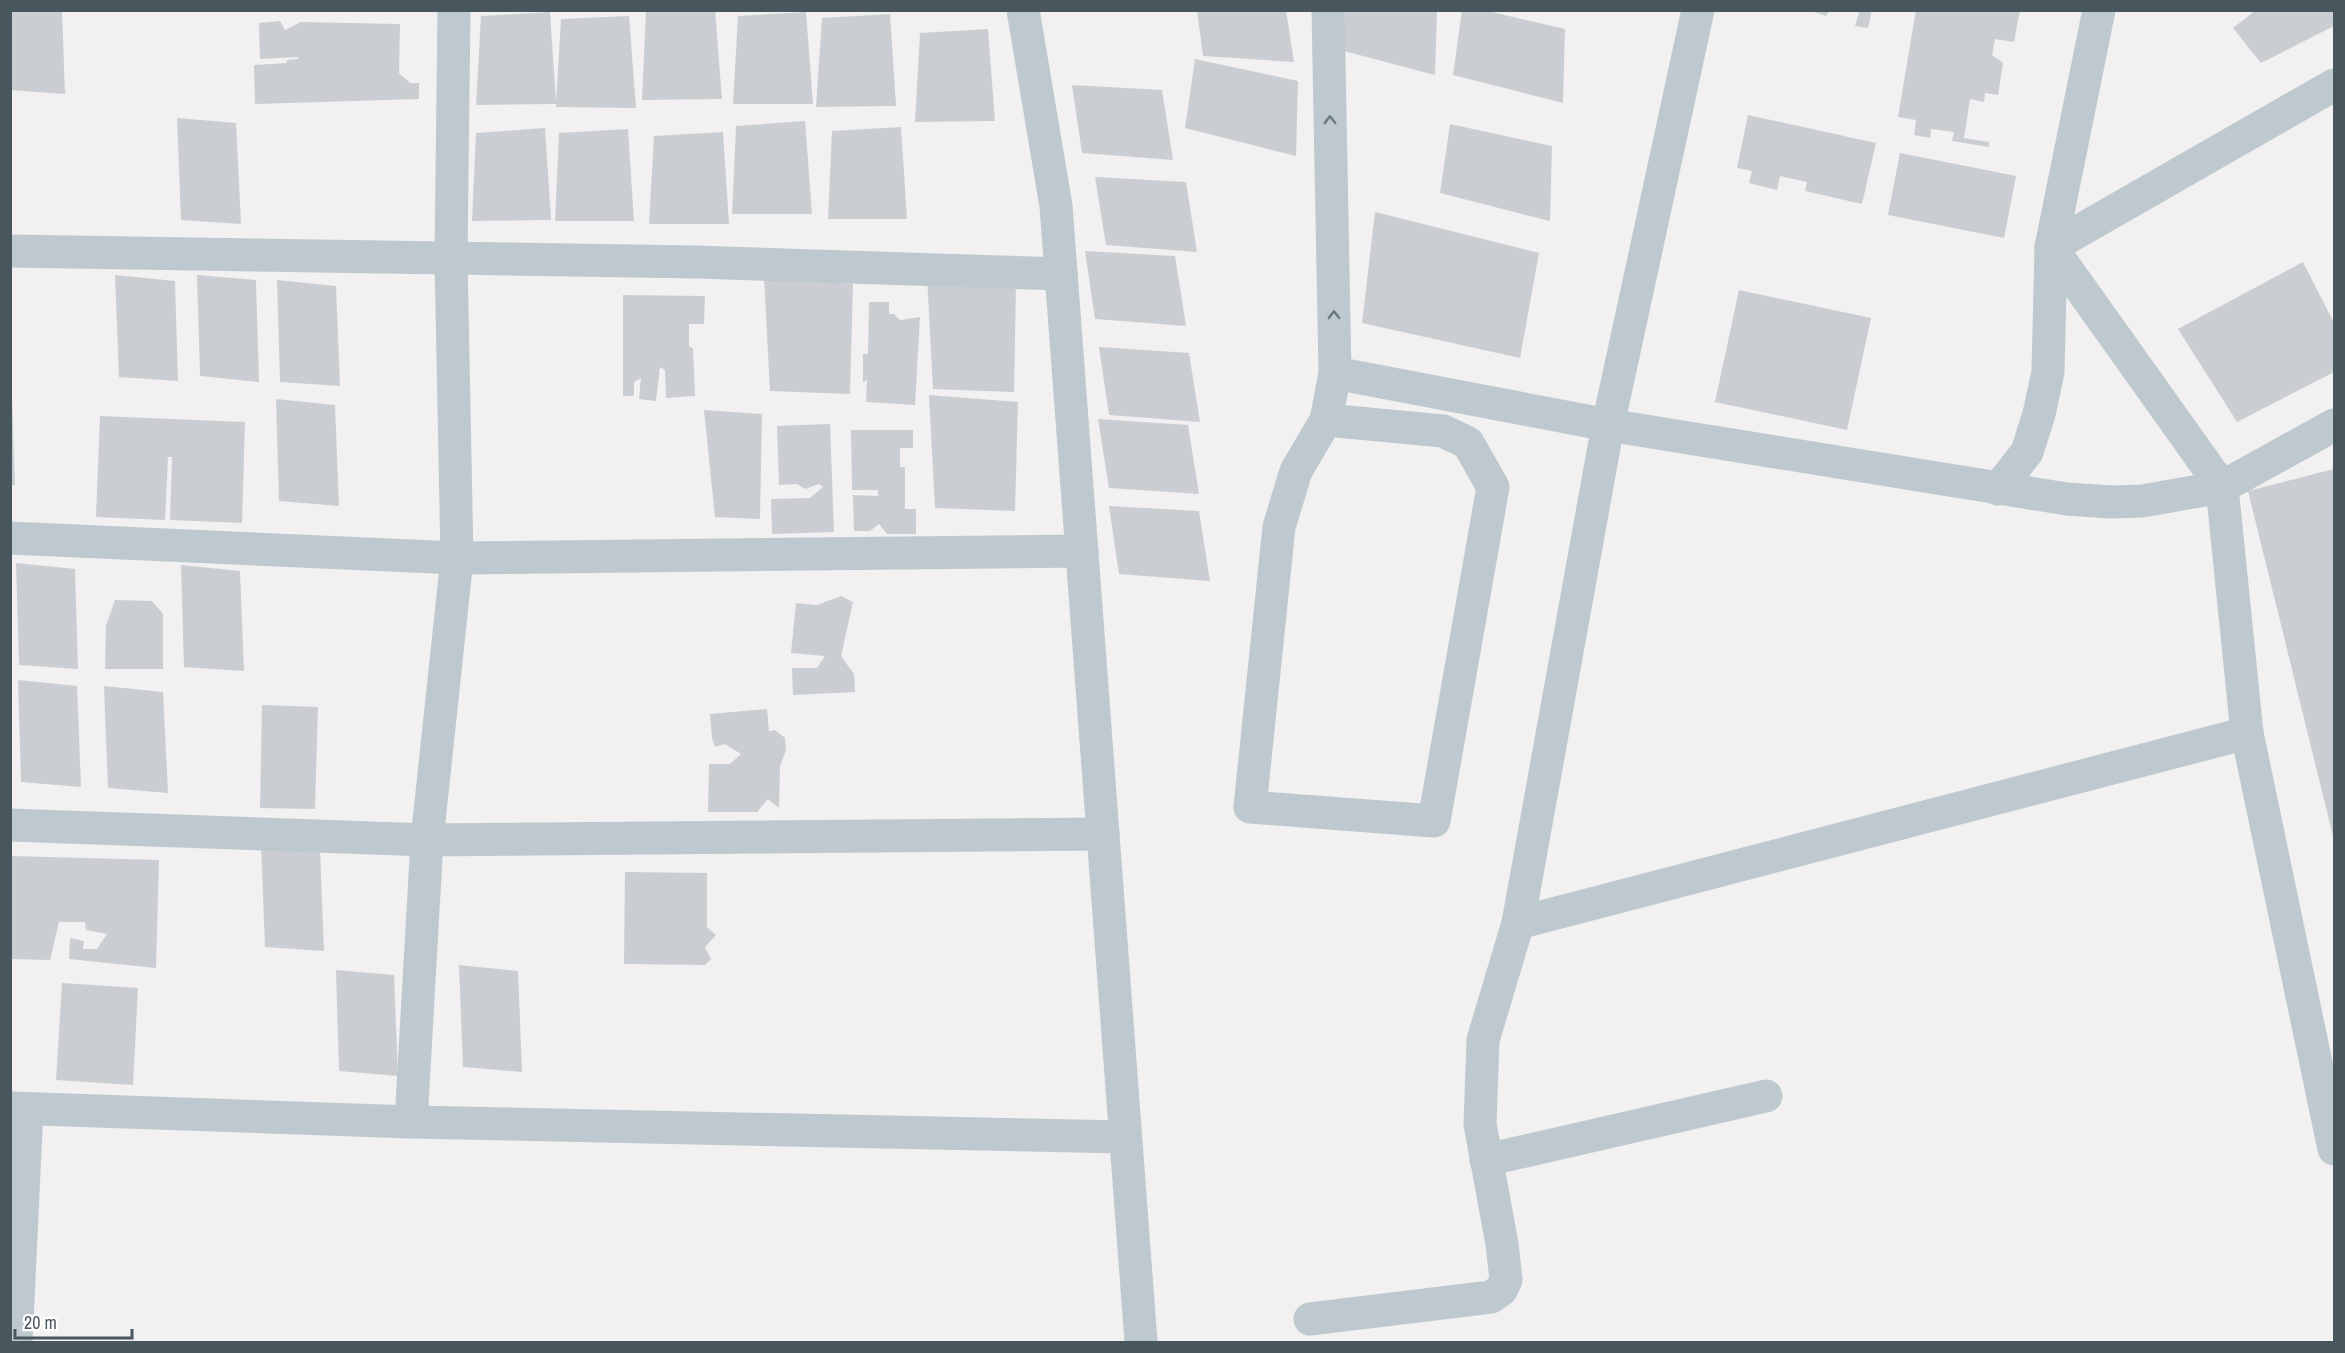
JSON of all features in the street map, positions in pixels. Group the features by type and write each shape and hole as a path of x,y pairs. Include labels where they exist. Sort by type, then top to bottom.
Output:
{"street":[{"path":"411,1122 427,840 457,558 451,258 454,10"},
{"path":"1023,10 1056,206 1141,1342"},
{"path":"1326,420 1443,431 1468,443 1493,487 1434,820 1250,807 1279,527 1296,471 1326,420 1335,373 1328,10"},
{"path":"1310,1319 1491,1297 1501,1290 1506,1280 1502,1244 1480,1124 1483,1040 1518,923 1608,426 1698,10"},
{"path":"1998,489 2027,452 2039,414 2048,372 2051,247 2099,10"},
{"path":"2051,247 2334,84"},
{"path":"2051,247 2222,487 2247,733 2333,1136"},
{"path":"10,251 708,262 1061,274"},
{"path":"1335,373 1608,426 1998,489 2067,499 2111,502 2142,501 2222,487 2334,425"},
{"path":"10,538 457,558 1082,551"},
{"path":"1518,923 2247,733"},
{"path":"10,825 427,840 1103,834"},
{"path":"1486,1160 1766,1095"},
{"path":"16,1342 19,1108 411,1122 1125,1137"}],"building":[{"path":"10,10 62,10 65,94 10,90"},
{"path":"715,10 722,99 642,100 646,11"},
{"path":"1197,10 1286,10 1294,62 1203,56"},
{"path":"1330,10 1437,10 1435,75 1325,46"},
{"path":"1462,10 1483,10 1565,29 1563,103 1453,75"},
{"path":"1808,10 1830,10 1826,16"},
{"path":"1860,10 1872,10 1868,28 1855,26"},
{"path":"1916,10 2020,10 2014,42 1995,39 1992,55 2003,63 1998,95 1985,93 1984,102 1970,99 1964,138 1989,142 1989,147 1952,141 1954,132 1931,129 1930,138 1914,135 1916,120 1898,117"},
{"path":"2256,10 2334,10 2334,26 2261,63 2233,28"},
{"path":"550,12 556,102 561,19 629,16 636,108 556,107 556,104 476,105 481,16"},
{"path":"806,12 813,104 733,104 738,16"},
{"path":"890,14 896,106 816,107 822,18"},
{"path":"280,21 285,30 301,22 400,24 399,73 410,83 419,83 419,99 255,104 254,65 287,63 287,60 298,59 298,57 260,59 259,23"},
{"path":"988,29 995,121 915,122 920,33"},
{"path":"1195,59 1298,81 1296,156 1185,128"},
{"path":"1072,85 1162,90 1173,160 1082,153"},
{"path":"1748,115 1876,143 1862,204 1805,191 1807,182 1780,176 1777,190 1749,183 1752,171 1737,168"},
{"path":"177,118 236,123 241,224 181,220"},
{"path":"805,121 812,214 732,214 736,126"},
{"path":"1450,124 1552,146 1550,221 1440,193"},
{"path":"901,127 907,219 828,219 832,131"},
{"path":"545,128 551,220 472,221 476,133"},
{"path":"628,129 634,221 555,221 559,133"},
{"path":"723,132 729,224 649,224 654,136"},
{"path":"1900,153 2016,176 2004,238 1888,215"},
{"path":"1095,177 1186,182 1197,252 1106,245"},
{"path":"1375,212 1539,253 1520,358 1362,323"},
{"path":"1085,251 1175,256 1186,326 1095,319"},
{"path":"2303,262 2334,323 2334,372 2237,422 2178,329"},
{"path":"115,275 175,281 178,381 119,377"},
{"path":"197,275 256,280 259,382 200,376"},
{"path":"927,276 1016,282 1014,392 933,389"},
{"path":"764,277 853,284 850,394 770,391"},
{"path":"277,280 336,286 340,386 280,382"},
{"path":"1739,290 1871,318 1847,430 1715,402"},
{"path":"623,295 705,296 704,324 689,324 689,346 693,349 695,396 666,398 665,370 660,367 656,401 639,399 641,378 634,382 634,396 623,396"},
{"path":"869,302 889,302 889,314 894,314 900,320 920,317 915,405 866,402 867,380 863,382 863,354 868,354"},
{"path":"1099,347 1189,353 1200,422 1109,415"},
{"path":"929,395 1018,402 1015,511 935,508"},
{"path":"10,398 12,398 15,485 10,485"},
{"path":"276,399 335,405 339,506 279,501"},
{"path":"704,410 762,414 760,519 715,517"},
{"path":"100,416 245,422 242,523 170,520 172,457 168,457 165,520 96,517"},
{"path":"1098,419 1188,425 1199,494 1109,488"},
{"path":"830,424 834,532 772,534 771,499 810,498 823,487 819,484 805,489 797,484 779,485 777,426"},
{"path":"851,430 913,430 913,448 900,448 900,467 905,467 905,509 916,509 916,534 887,534 879,524 870,531 854,531 853,495 878,496 878,490 852,490"},
{"path":"2334,469 2334,840 2248,491"},
{"path":"1109,506 1199,511 1210,581 1119,574"},
{"path":"16,563 75,569 78,669 19,665"},
{"path":"181,565 240,571 244,671 184,667"},
{"path":"841,596 853,602 841,656 854,674 855,692 793,695 792,668 817,668 825,656 791,653 796,603 817,605"},
{"path":"115,600 152,601 163,614 163,669 105,669 106,626"},
{"path":"18,680 77,686 81,787 21,782"},
{"path":"104,686 163,692 168,793 108,788"},
{"path":"262,705 318,707 315,809 260,808"},
{"path":"767,709 769,731 775,730 785,738 786,750 780,766 779,808 768,799 757,812 708,812 709,764 730,764 741,754 725,744 715,747 710,714"},
{"path":"261,845 320,850 324,951 265,947"},
{"path":"11,856 159,860 156,968 69,959 70,938 84,941 83,949 97,949 107,934 86,930 85,922 59,922 50,960 10,959"},
{"path":"625,872 707,873 707,927 716,935 705,947 711,959 705,965 624,964"},
{"path":"459,965 518,971 522,1072 463,1067"},
{"path":"336,970 394,975 398,1076 339,1071"},
{"path":"62,983 138,988 133,1085 56,1080"}]}
